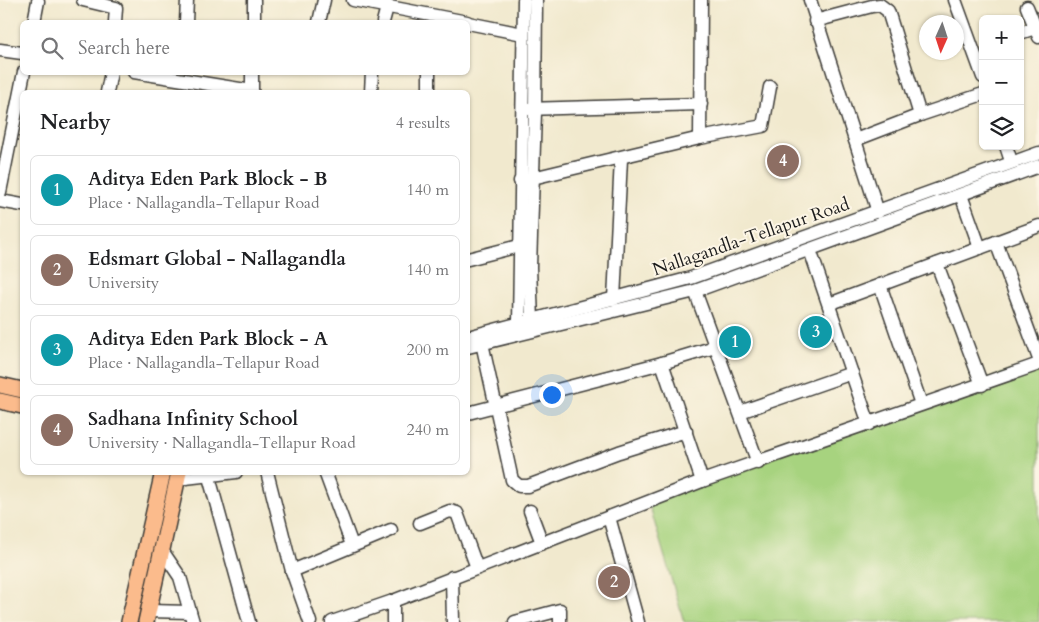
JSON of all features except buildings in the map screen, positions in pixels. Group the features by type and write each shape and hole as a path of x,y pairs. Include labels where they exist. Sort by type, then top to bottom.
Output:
{"main road":[{"path":"0,385 20,390"},
{"path":"0,402 20,406"},
{"path":"128,622 162,475"},
{"path":"148,617 178,476"}],"street":[{"path":"83,0 116,8 115,20"},
{"path":"186,20 187,0"},
{"path":"254,0 254,20"},
{"path":"319,20 324,0"},
{"path":"353,0 452,20"},
{"path":"524,0 523,34 528,109"},
{"path":"526,322 530,267 526,180 528,109 536,0"},
{"path":"700,138 701,0"},
{"path":"810,0 815,21 878,212"},
{"path":"955,0 978,48"},
{"path":"34,20 38,1"},
{"path":"815,21 872,6 885,7 920,115"},
{"path":"384,20 387,7"},
{"path":"1024,33 1037,32 1027,7"},
{"path":"470,24 523,34"},
{"path":"0,50 20,53"},
{"path":"20,90 23,75"},
{"path":"108,90 111,75"},
{"path":"148,75 238,90"},
{"path":"252,75 252,90"},
{"path":"371,90 372,75"},
{"path":"429,75 429,90"},
{"path":"526,180 622,159 700,138 763,126 770,87"},
{"path":"0,192 20,92"},
{"path":"855,140 979,95"},
{"path":"528,109 701,104"},
{"path":"1007,150 1011,161"},
{"name":"Nallagandla-Tellapur Road","path":"470,336 691,278 878,212 1039,152"},
{"path":"614,299 622,159"},
{"name":"Nallagandla-Tellapur Road","path":"470,346 695,291 1039,166"},
{"path":"526,180 519,246 526,322"},
{"path":"961,194 980,248"},
{"path":"0,201 20,205"},
{"path":"829,304 1039,226"},
{"path":"996,242 1039,359"},
{"path":"470,258 519,246"},
{"path":"810,250 869,424"},
{"path":"937,264 982,385"},
{"path":"880,285 921,404"},
{"path":"695,291 758,463"},
{"path":"482,343 512,480 524,487 686,431"},
{"path":"470,412 662,363 715,347"},
{"path":"662,363 702,481"},
{"path":"332,622 393,601 702,481 1039,364"},
{"path":"740,412 852,373"},
{"path":"178,476 209,477 220,475"},
{"path":"268,475 292,571 310,622"},
{"path":"325,475 352,545"},
{"path":"209,477 249,622"},
{"path":"420,523 450,511 457,513 477,568"},
{"path":"530,511 542,543"},
{"path":"609,517 638,622"},
{"path":"292,571 391,530"},
{"path":"148,617 191,617 180,577 163,552"},
{"path":"452,577 453,622"},
{"path":"393,601 393,622"},
{"path":"515,622 560,610 560,622"}],"green space":[{"path":"1039,361 1039,622 684,622 647,497"}],"place":[{"name":"Sadhana Infinity School","path":"783,161"},
{"name":"Aditya Eden Park Block - A","path":"816,332"},
{"name":"Aditya Eden Park Block - B","path":"735,342"},
{"name":"Edsmart Global - Nallagandla","path":"614,582"}]}
